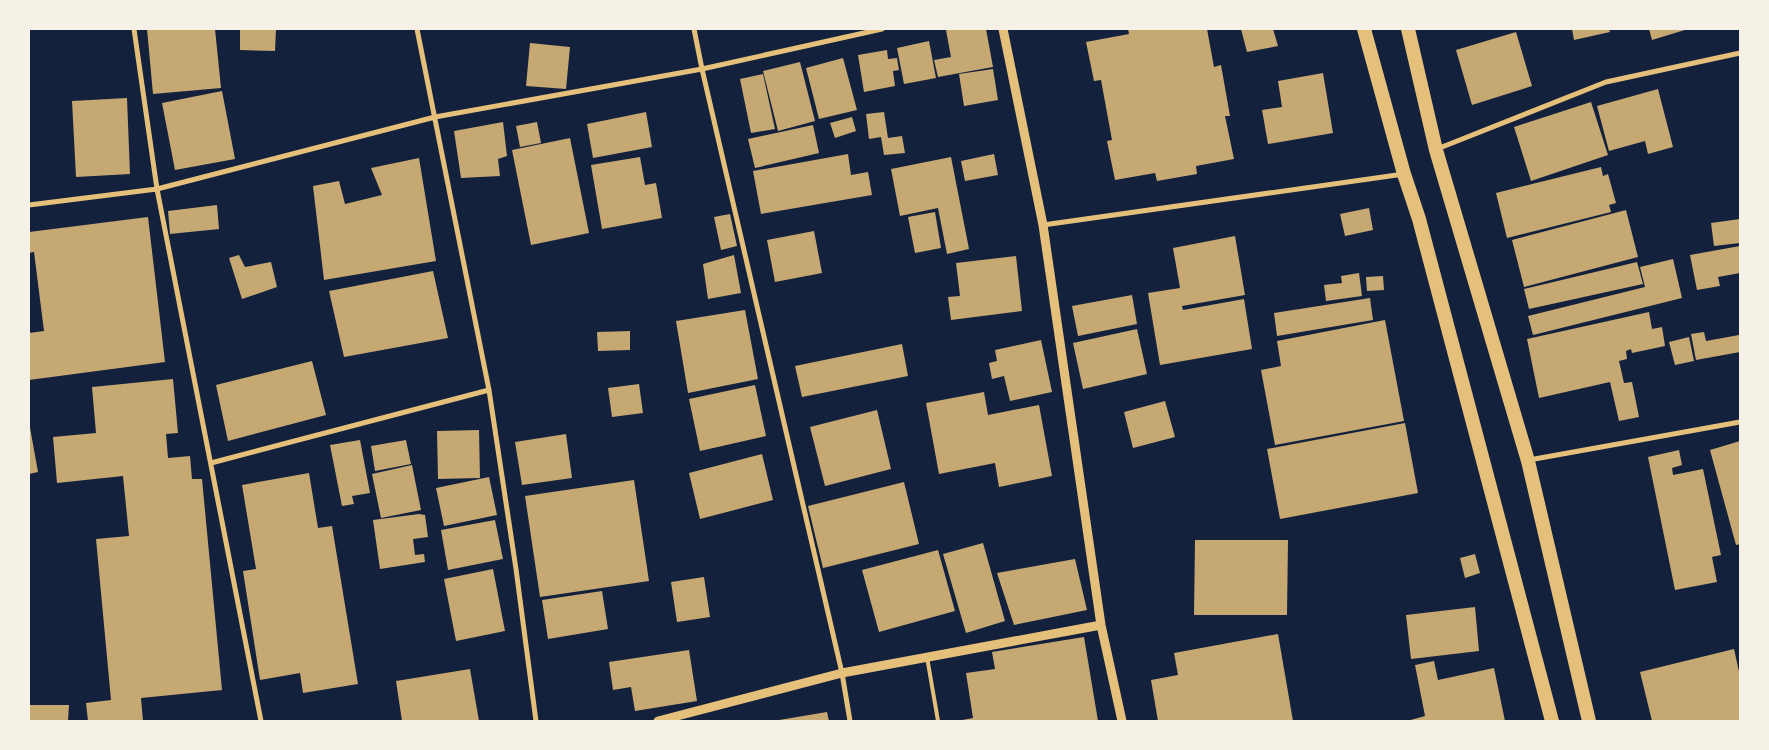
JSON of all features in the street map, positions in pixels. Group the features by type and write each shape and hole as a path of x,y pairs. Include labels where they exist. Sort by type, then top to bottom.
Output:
{"highway":[{"path":"1364,29 1404,174 1419,219 1552,721"},
{"path":"1408,29 1436,150 1528,461 1589,721"}],"street":[{"path":"134,29 157,189 261,721"},
{"path":"417,29 489,390 536,721"},
{"path":"694,29 842,673 850,721"},
{"path":"29,205 157,189 435,117 702,69 882,29"},
{"path":"1003,29 1043,225 1101,625 1122,721"},
{"path":"1436,150 1606,82 1740,52"},
{"path":"1043,225 1404,174"},
{"path":"211,463 489,390"},
{"path":"1528,461 1740,422"},
{"path":"658,721 842,673 1101,625"}],"lane":[{"path":"927,657 938,721"}],"building":[{"path":"147,29 215,29 221,88 153,94"},
{"path":"240,29 276,29 275,51 240,50"},
{"path":"986,29 993,67 938,77 934,60 951,57 946,30"},
{"path":"1128,29 1207,29 1214,67 1221,65 1230,116 1225,116 1234,159 1196,166 1197,174 1157,181 1155,173 1115,180 1107,141 1112,140 1101,80 1094,81 1086,42 1129,34"},
{"path":"1241,29 1273,29 1278,46 1247,52"},
{"path":"1572,29 1609,29 1610,32 1574,40"},
{"path":"1649,29 1688,29 1652,40"},
{"path":"1516,32 1532,86 1472,105 1456,50"},
{"path":"929,41 936,78 904,84 897,48"},
{"path":"530,43 570,47 566,89 526,86"},
{"path":"887,50 888,59 897,58 899,70 893,71 895,86 864,92 858,55"},
{"path":"843,58 857,110 819,119 806,68"},
{"path":"800,62 815,121 778,131 763,71"},
{"path":"993,69 998,100 964,106 959,74"},
{"path":"1323,73 1333,133 1268,144 1262,110 1282,107 1278,81"},
{"path":"763,74 775,129 751,133 740,79"},
{"path":"1658,89 1673,147 1648,154 1645,141 1609,151 1597,106"},
{"path":"222,91 235,159 175,170 162,103"},
{"path":"127,98 130,174 76,177 72,101"},
{"path":"1591,102 1608,155 1531,181 1514,127"},
{"path":"646,112 652,147 593,158 587,124"},
{"path":"884,112 888,138 902,136 905,153 884,155 881,137 869,139 866,114"},
{"path":"852,117 856,131 835,138 830,123"},
{"path":"503,122 507,156 498,159 500,176 461,178 454,131"},
{"path":"537,122 541,143 520,147 516,126"},
{"path":"813,125 819,153 755,168 748,139"},
{"path":"570,138 589,233 531,245 512,150"},
{"path":"848,154 851,175 868,172 872,195 761,214 753,171"},
{"path":"994,154 998,175 965,181 961,161"},
{"path":"640,157 645,185 656,183 662,218 602,229 591,165"},
{"path":"951,157 969,249 947,254 938,208 900,216 891,169"},
{"path":"419,158 436,261 324,280 313,186 339,181 345,204 382,195 371,168"},
{"path":"1601,167 1603,176 1608,174 1616,203 1609,205 1611,212 1507,238 1496,193"},
{"path":"217,205 219,229 170,234 168,211"},
{"path":"1369,208 1373,230 1345,236 1340,214"},
{"path":"1626,210 1638,257 1524,287 1512,240"},
{"path":"935,212 941,248 915,253 908,217"},
{"path":"730,214 737,246 721,250 714,217"},
{"path":"148,217 165,362 29,380 29,333 44,331 34,252 29,253 29,232"},
{"path":"1740,219 1740,243 1714,246 1711,223"},
{"path":"814,231 822,273 775,282 767,240"},
{"path":"1235,236 1245,295 1182,306 1183,310 1244,299 1252,349 1160,365 1148,293 1180,288 1173,248"},
{"path":"1740,246 1740,273 1718,277 1720,286 1697,290 1690,255"},
{"path":"239,255 245,267 271,262 277,287 242,299 229,258"},
{"path":"734,255 741,293 708,299 703,264"},
{"path":"1016,256 1022,311 951,320 948,297 960,296 956,263"},
{"path":"1673,259 1682,298 1533,335 1528,316 1645,287 1640,267"},
{"path":"1637,262 1643,284 1529,309 1524,289"},
{"path":"433,271 448,338 344,357 329,291"},
{"path":"1359,273 1362,296 1326,301 1324,285 1342,283 1341,276"},
{"path":"1383,276 1384,290 1367,291 1366,277"},
{"path":"1132,295 1137,324 1078,336 1072,306"},
{"path":"1370,298 1373,320 1277,336 1274,313"},
{"path":"745,310 758,379 688,393 676,321"},
{"path":"1649,312 1652,329 1662,327 1665,346 1632,353 1631,349 1626,351 1627,359 1619,361 1624,383 1632,382 1639,417 1619,421 1610,382 1539,398 1527,339"},
{"path":"1385,320 1404,421 1275,445 1261,370 1281,366 1277,341"},
{"path":"1137,329 1147,374 1083,389 1073,343"},
{"path":"630,331 630,350 598,351 597,332"},
{"path":"1704,332 1706,341 1739,335 1740,352 1696,360 1691,334"},
{"path":"1689,337 1694,361 1675,365 1669,342"},
{"path":"1041,340 1052,392 1010,401 1004,376 992,379 989,363 997,361 995,350"},
{"path":"902,344 908,376 802,397 795,366"},
{"path":"312,361 326,415 228,441 216,385"},
{"path":"173,379 178,433 166,434 168,458 190,456 192,479 202,479 222,690 141,698 143,721 88,721 86,703 111,700 96,539 129,536 123,476 57,483 53,437 96,433 92,387"},
{"path":"639,384 643,413 612,417 608,388"},
{"path":"755,385 766,436 700,451 689,399"},
{"path":"984,392 988,415 1039,405 1052,476 999,487 995,463 939,474 926,403"},
{"path":"1165,401 1175,437 1133,448 1124,412"},
{"path":"877,410 891,469 825,486 810,427"},
{"path":"29,422 38,472 29,474"},
{"path":"1405,423 1418,493 1280,519 1267,449"},
{"path":"479,430 480,478 438,479 437,431"},
{"path":"566,434 572,478 522,485 515,442"},
{"path":"360,440 370,493 352,496 354,504 342,506 330,445"},
{"path":"406,440 411,464 375,471 371,446"},
{"path":"1740,441 1740,544 1736,545 1710,450"},
{"path":"1679,450 1682,465 1672,468 1673,475 1703,469 1721,555 1712,557 1717,582 1675,590 1648,457"},
{"path":"762,454 773,500 700,519 689,473"},
{"path":"412,465 421,510 381,518 372,474"},
{"path":"309,473 318,528 332,526 358,684 303,693 300,673 260,680 243,571 256,569 242,485"},
{"path":"489,477 497,515 444,526 436,488"},
{"path":"634,480 649,581 540,597 525,496"},
{"path":"904,482 919,544 823,568 808,506"},
{"path":"419,514 425,515 428,537 413,539 415,555 424,554 425,562 380,569 373,520"},
{"path":"495,520 503,559 448,570 441,530"},
{"path":"1195,540 1288,540 1287,615 1194,615"},
{"path":"983,543 1005,621 966,633 943,554"},
{"path":"938,550 955,611 879,632 862,570"},
{"path":"1475,554 1480,573 1465,578 1460,558"},
{"path":"1075,559 1087,610 1014,625 997,573"},
{"path":"493,569 505,631 456,641 444,579"},
{"path":"704,577 710,617 677,622 671,582"},
{"path":"602,591 608,629 548,639 542,600"},
{"path":"1475,607 1479,651 1411,659 1406,615"},
{"path":"1278,634 1293,721 1158,721 1151,680 1178,675 1174,653"},
{"path":"1084,637 1098,721 957,721 973,718 966,673 995,669 992,652"},
{"path":"1734,649 1740,676 1740,721 1652,721 1640,672"},
{"path":"689,650 697,701 635,711 631,687 613,690 609,662"},
{"path":"1434,661 1438,680 1494,668 1505,721 1407,721 1425,716 1415,665"},
{"path":"470,669 479,721 402,721 396,681"},
{"path":"29,705 69,705 68,721 29,721"},
{"path":"827,712 829,721 779,721 779,720"}]}
